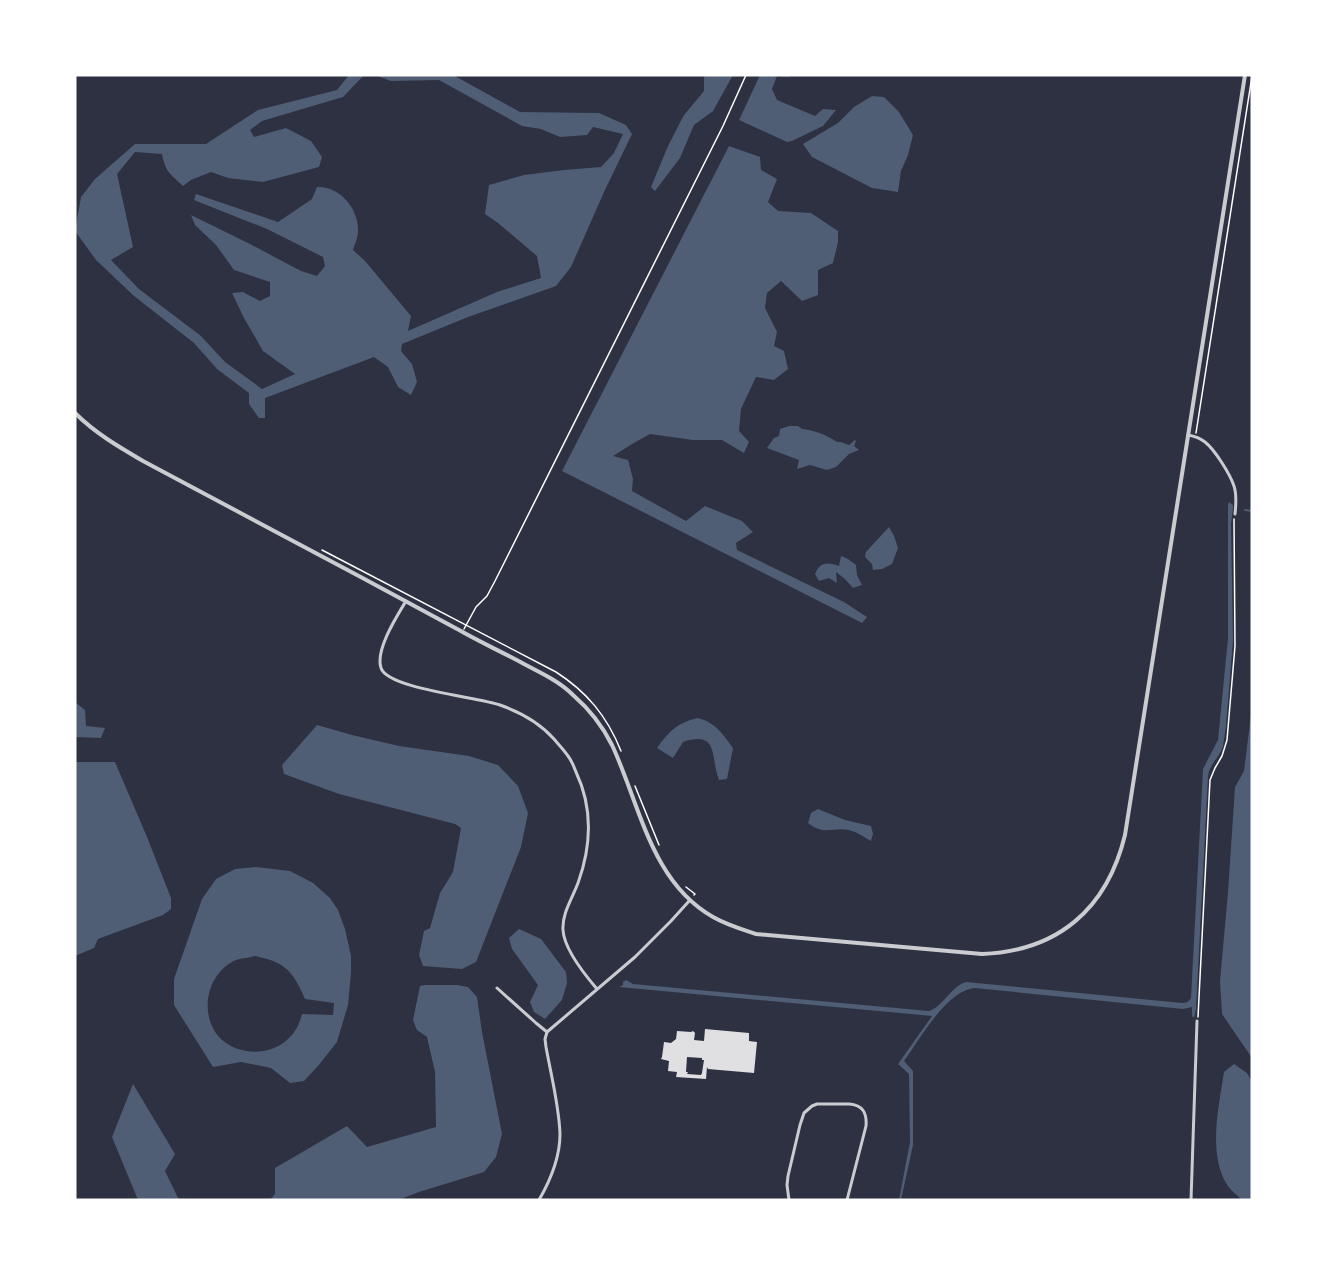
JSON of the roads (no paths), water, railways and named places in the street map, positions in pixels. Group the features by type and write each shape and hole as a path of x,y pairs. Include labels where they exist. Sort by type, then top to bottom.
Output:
{"street":[{"path":"75,413 111,442 143,461 552,678 574,695 595,718 611,744 654,851 675,885 712,917 756,934 982,954 1000,953 1032,945 1065,928 1081,916 1096,899 1106,885 1120,854 1125,835 1245,75"},
{"path":"1188,435 1205,441 1234,485 1235,514"},
{"path":"406,601 382,648 381,668 386,675 436,692 499,704 527,717 551,735 570,758 584,788 588,815 588,839 584,865 564,916 563,932 567,946 597,989"},
{"path":"539,1200 555,1163 560,1134 546,1047 547,1032 634,957 690,900"},
{"path":"497,988 547,1032"},
{"path":"1191,1200 1197,1021"},
{"path":"789,1200 788,1176 804,1113 817,1104 849,1104 862,1108 867,1119 847,1200"}],"water":[{"path":"349,75 364,75 343,97 262,121 250,130 254,137 286,128 311,141 322,157 319,167 263,182 228,178 211,172 183,186 169,172 162,154 135,152 117,174 133,247 111,260 139,289 201,336 225,362 262,389 295,374 263,351 232,293 243,292 260,301 270,296 270,282 234,270 216,245 195,225 191,215 301,271 317,276 325,266 323,257 267,229 194,200 196,194 278,222 312,199 317,187 333,190 347,200 355,215 358,236 353,250 411,316 408,331 497,292 541,278 537,256 485,214 489,185 524,175 601,167 614,153 623,134 593,127 587,135 560,137 541,129 522,126 439,80 391,81 375,75 453,75 520,112 599,113 626,125 632,134 571,267 556,286 468,317 402,344 401,351 412,364 417,382 411,395 398,387 388,367 374,357 265,398 265,418 259,418 249,404 249,393 217,369 194,343 134,296 96,260 75,231 81,197 95,179 135,144 206,144 258,110 337,90"},
{"path":"705,75 733,75 713,111 694,125 680,158 655,191 651,187 668,146 684,115 704,91"},
{"path":"760,75 789,75 789,77 777,76 772,89 777,100 815,116 823,109 836,110 823,126 787,142 739,120"},
{"path":"872,96 884,97 899,112 913,135 901,171 898,192 872,188 812,157 803,144 838,123 854,107"},
{"path":"729,146 760,157 761,170 777,179 768,202 778,211 811,213 838,231 833,263 818,270 818,295 802,301 781,281 767,293 765,308 777,332 774,346 784,351 788,369 774,380 756,377 741,409 739,431 749,442 744,453 722,440 693,440 650,434 613,456 628,460 633,479 632,491 686,521 705,506 742,521 753,532 736,543 737,550 844,602 867,617 862,623 562,471"},
{"path":"789,426 811,430 849,445 855,440 854,446 859,450 849,454 836,467 827,470 810,465 797,469 799,460 767,448 774,438 779,436 780,429"},
{"path":"1229,502 1233,505 1231,524 1233,640 1223,746 1208,776 1194,1018 1192,1007 1183,1009 975,988 954,997 935,1017 904,1061 913,1071 913,1145 901,1200 899,1200 910,1142 909,1074 898,1064 932,1016 619,987 626,980 633,984 929,1011 939,1005 960,984 966,982 1182,1003 1188,1001 1191,998 1203,769 1218,740 1228,638"},
{"path":"889,527 898,548 892,564 873,570 872,564 865,557 866,552"},
{"path":"841,556 856,565 857,575 862,585 853,588 836,572 837,583 829,578 819,581 815,574 819,567 828,564 839,566"},
{"path":"75,702 85,710 86,726 105,728 101,738 75,737"},
{"path":"1252,707 1252,1058 1222,1014 1220,981 1235,787 1244,771"},
{"path":"698,718 714,726 733,748 727,779 719,780 712,748 703,740 683,742 673,758 657,748 674,728"},
{"path":"317,725 399,746 469,756 498,765 518,786 528,813 521,847 476,962 462,969 423,966 419,955 424,931 430,928 440,893 453,872 461,828 455,824 339,794 284,774 282,765"},
{"path":"75,762 115,762 171,898 171,909 163,915 98,939 94,948 75,956"},
{"path":"818,809 845,820 871,826 873,834 871,841 849,830 824,830 814,827 808,823 811,813"},
{"path":"256,867 290,871 313,883 330,898 338,910 345,929 351,956 348,1005 337,1042 304,1081 290,1083 271,1068 241,1062 213,1067 174,1005 174,979 202,899 216,879 235,869","holes":["255,956 265,958 287,969 305,999 334,1003 333,1015 302,1014 291,1036 274,1048 255,1052 237,1049 221,1039 209,1019 208,1007 212,985 226,966 236,960"]},
{"path":"519,929 541,939 566,972 567,983 562,1000 545,1019 534,1012 530,1002 538,985 512,949 509,938"},
{"path":"420,986 468,987 477,997 502,1134 496,1157 484,1172 398,1200 270,1200 275,1194 275,1168 347,1126 367,1147 436,1127 435,1072 427,1037 417,1030 413,1020"},
{"path":"1234,1064 1247,1073 1252,1082 1252,1200 1242,1200 1229,1187 1217,1157 1216,1128 1224,1072"},
{"path":"133,1084 175,1154 165,1171 179,1200 138,1200 112,1137"}],"waterway":[{"path":"1245,510 1252,511"}]}
